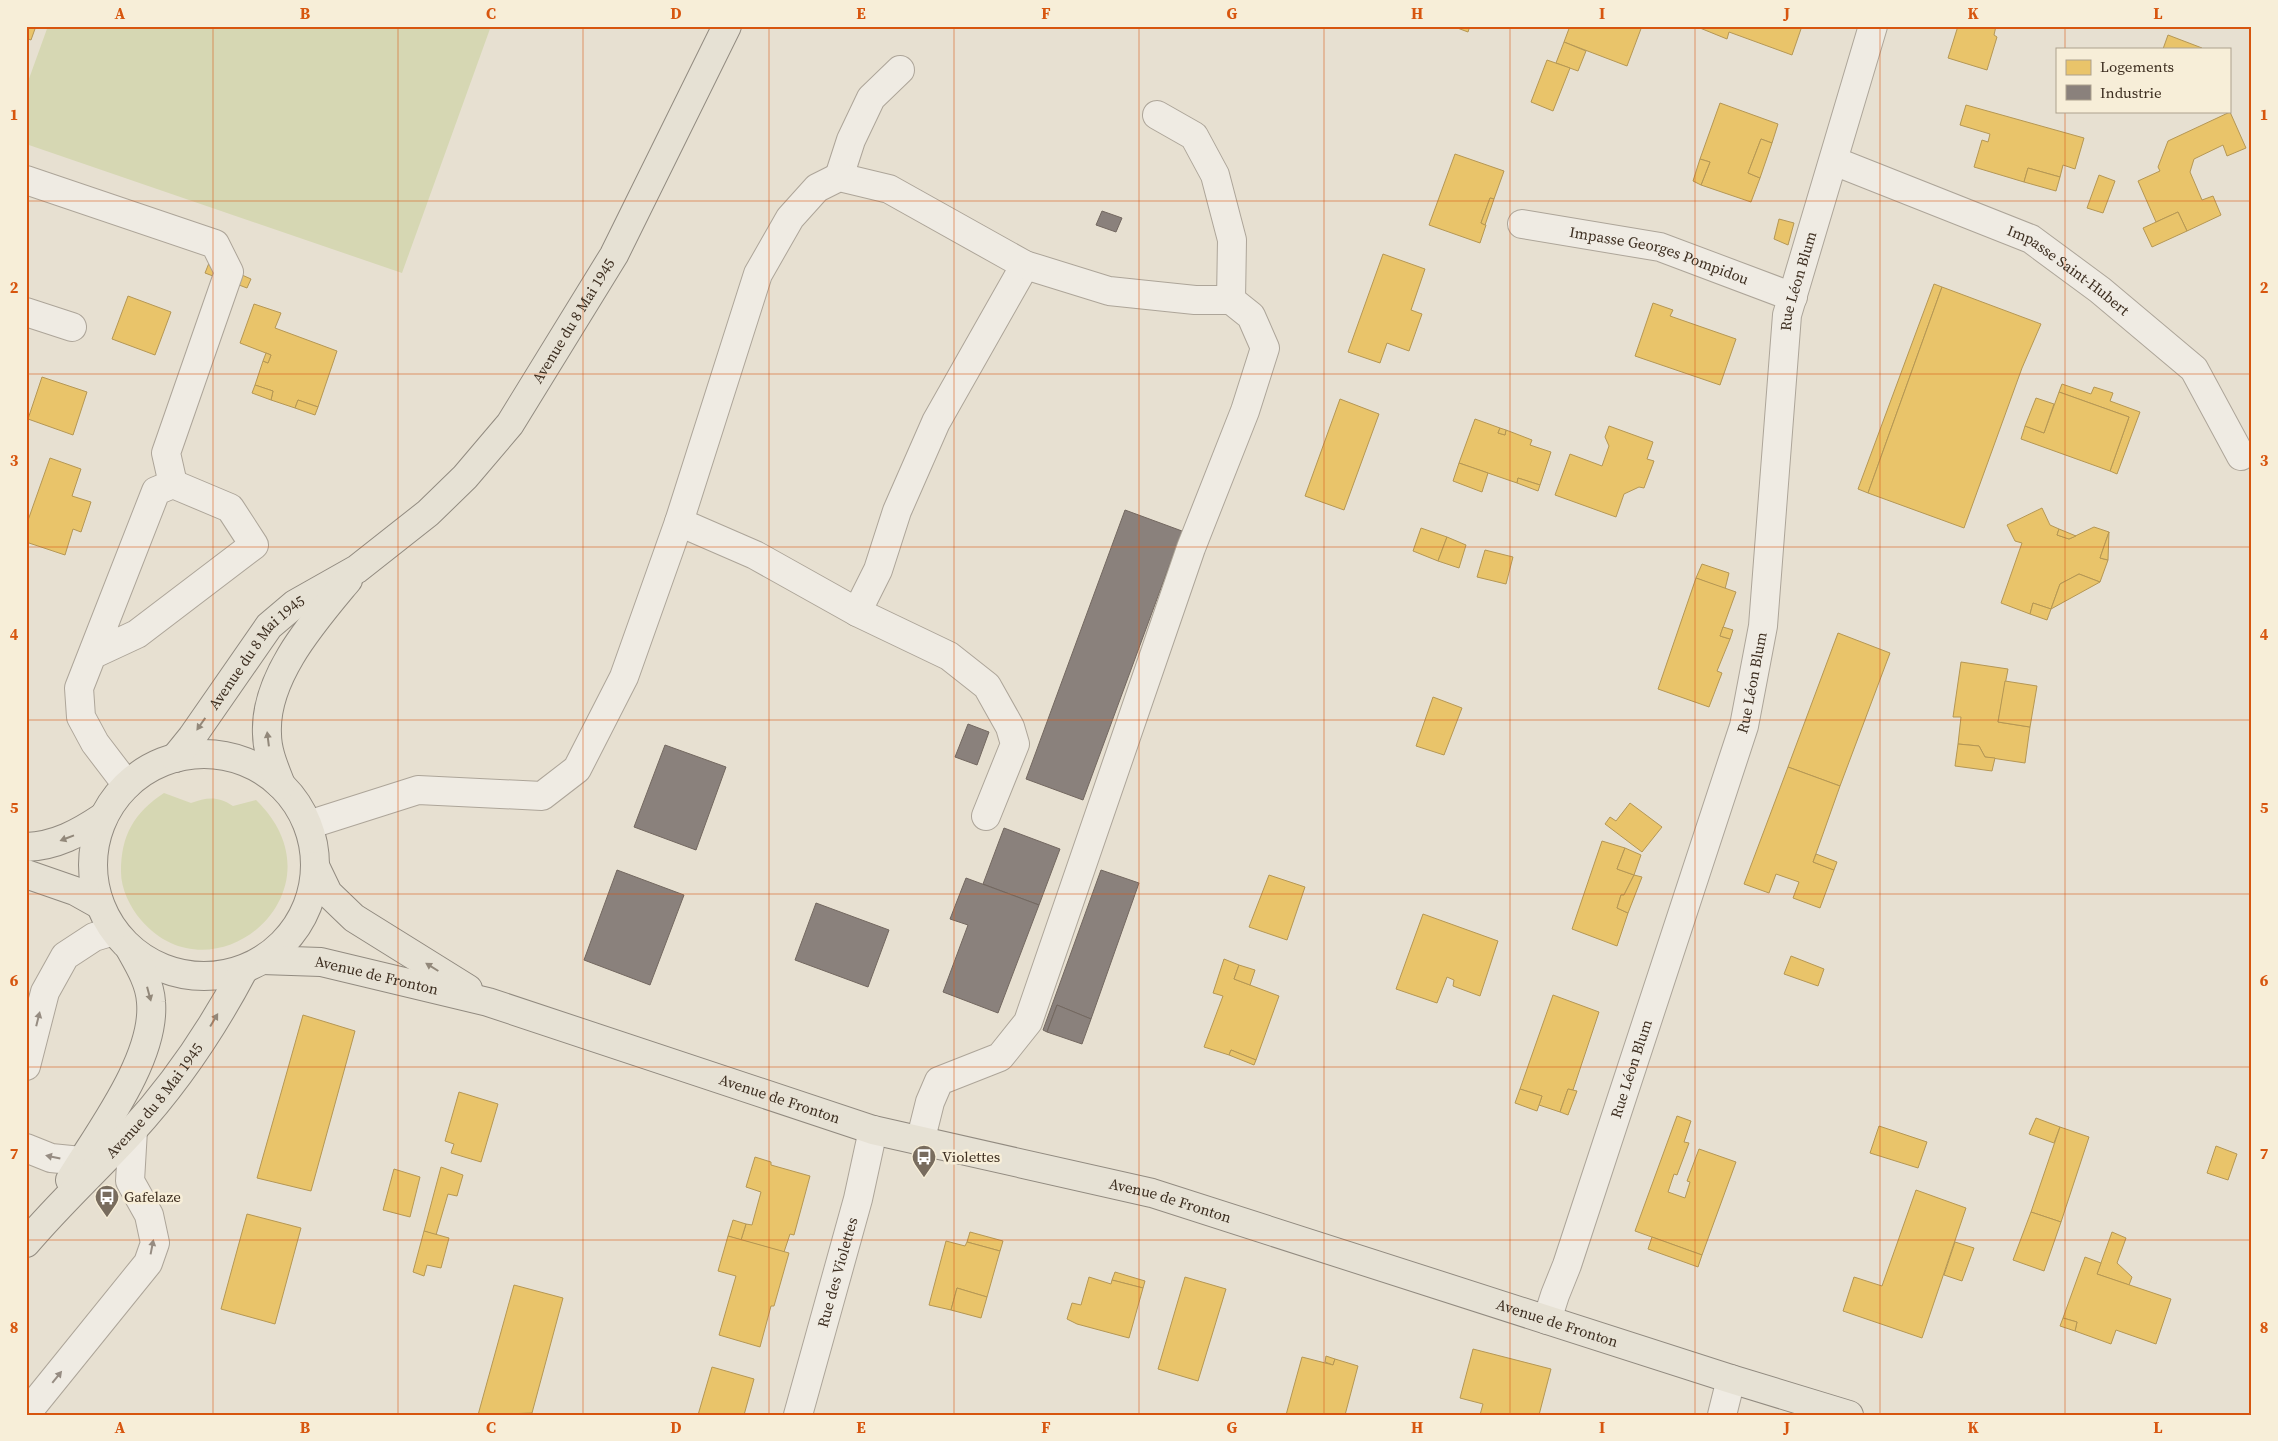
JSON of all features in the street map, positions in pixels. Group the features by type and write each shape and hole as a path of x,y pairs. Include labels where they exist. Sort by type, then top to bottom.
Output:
{"main road":[{"name":"Avenue du 8 Mai 1945","path":"175,758 192,738 269,626 295,604 357,569 428,513 466,477 510,424 614,255 727,26"},
{"name":"Avenue du 8 Mai 1945","path":"281,785 271,756 267,734 270,704 282,673 303,637 357,569"},
{"name":"Avenue du 8 Mai 1945","path":"48,1218 138,1067 149,1035 152,1000 145,978 100,905 94,883 93,861 96,839 103,817 127,785 158,764 175,758 203,754 232,757 258,768 281,785 297,804 308,825 314,846 315,866 312,894 301,920 284,942 253,965 221,975 196,977 172,972 150,963 122,940"},
{"path":"26,847 42,847 79,834 103,817"},
{"name":"Avenue de Fronton","path":"315,866 328,893 354,918 488,1002"},
{"path":"26,874 40,877 75,891 100,905"},
{"name":"Avenue de Fronton","path":"253,965 321,962 488,1002 873,1130 1152,1193 1731,1379 1849,1415"},
{"name":"Avenue du 8 Mai 1945","path":"26,1243 133,1130 199,1046 253,965"}],"street":[{"name":"Rue Léon Blum","path":"1547,1320 1599,1171 1744,726 1763,626 1787,315 1873,26"},
{"path":"839,177 851,140 871,98 900,70"},
{"path":"1157,115 1194,136 1215,175 1232,240 1231,300"},
{"name":"Impasse Saint-Hubert","path":"1834,161 2031,239 2100,290 2194,369 2241,456"},
{"path":"308,825 418,790 542,796 577,769 624,677 679,522 758,274 790,218 817,188 839,177 888,189 1025,265 1110,291 1195,300 1231,300 1251,316 1265,348 1245,411 1191,548 1028,1022 1000,1057 939,1081 930,1102 920,1142"},
{"path":"26,180 215,244 229,272 166,453 172,484"},
{"name":"Impasse Georges Pompidou","path":"1522,224 1660,247 1793,297"},
{"path":"856,612 878,570 897,511 936,422 1025,265"},
{"path":"26,312 72,327"},
{"path":"94,654 137,634 254,545 230,508 172,484 156,491 94,654 79,688 81,717 95,743 127,785"},
{"path":"679,522 755,555 856,612 949,656 987,686 1010,727 1015,744 986,816"},
{"path":"26,1066 45,992 66,956 94,937 122,940"},
{"path":"26,1414 148,1263 155,1243 149,1216 130,1181 133,1130"},
{"name":"Rue des Violettes","path":"798,1415 858,1199 873,1130"},
{"path":"26,1148 51,1158 81,1161"},
{"path":"1722,1415 1731,1379"}],"green space":[{"path":"48,26 491,26 402,273 26,144 26,87"},
{"path":"164,793 191,803 217,799 233,806 256,800 281,834 288,869 280,900 261,926 234,943 203,950 171,943 141,920 127,898 121,872 127,836 137,817"}],"building: Logements":[{"path":"26,26 36,26 31,40 26,38"},
{"path":"1452,26 1470,26 1468,32"},
{"path":"1570,26 1642,26 1627,66 1564,42"},
{"path":"1695,26 1802,26 1792,55 1729,32 1727,39"},
{"path":"1958,26 1996,26 1994,35 1997,37 1987,70 1948,58"},
{"path":"2168,35 2202,48 2163,48"},
{"path":"1564,42 1586,51 1578,71 1556,63"},
{"path":"1547,60 1570,68 1553,111 1531,102"},
{"path":"1720,103 1778,124 1772,143 1761,139 1748,173 1760,178 1751,202 1701,185 1710,162 1700,159"},
{"path":"1966,105 2084,138 2075,169 2063,165 2060,177 2028,168 2024,182 1974,167 1982,140 1988,142 1990,134 1960,125"},
{"path":"2230,112 2246,148 2227,156 2223,145 2194,159 2190,172 2202,200 2213,196 2221,215 2187,231 2178,212 2156,222 2138,181 2160,171 2158,167 2168,141"},
{"path":"1761,139 1772,143 1760,178 1748,173"},
{"path":"1455,154 1504,171 1494,199 1490,198 1481,223 1486,225 1480,243 1429,225"},
{"path":"1700,159 1710,162 1701,185 1693,181"},
{"path":"2028,168 2060,177 2056,191 2024,182"},
{"path":"2099,175 2115,181 2103,213 2087,208"},
{"path":"1490,198 1494,199 1485,225 1481,223"},
{"path":"2178,212 2187,231 2152,247 2143,228"},
{"path":"1779,219 1794,223 1788,245 1774,239"},
{"path":"1383,254 1425,269 1411,310 1422,314 1409,351 1387,343 1380,363 1348,352"},
{"path":"209,263 217,266 213,276 205,273"},
{"path":"242,275 251,279 247,288 239,285"},
{"path":"1934,284 1942,287 1868,493 1858,489"},
{"path":"1942,287 2041,324 2022,368 1964,528 1868,493"},
{"path":"128,296 171,312 155,355 112,339"},
{"path":"1653,303 1673,310 1670,316 1736,339 1720,385 1635,356"},
{"path":"254,304 281,313 275,328 337,351 318,407 298,400 295,408 271,400 273,391 255,385 263,361 268,363 271,355 240,343"},
{"path":"266,353 271,355 268,363 263,361"},
{"path":"42,377 87,392 73,435 28,419"},
{"path":"2062,384 2091,394 2094,387 2113,393 2110,401 2140,412 2117,474 2110,471 2129,417 2059,392"},
{"path":"255,385 273,391 271,400 252,393"},
{"path":"2059,392 2129,417 2110,471 2021,439 2025,426 2044,433"},
{"path":"2036,398 2054,404 2044,433 2025,426"},
{"path":"1340,399 1379,414 1344,510 1305,496"},
{"path":"298,400 318,407 315,415 295,408"},
{"path":"1475,419 1500,428 1498,433 1505,435 1506,430 1532,440 1530,445 1551,452 1540,485 1518,478 1517,483 1459,463"},
{"path":"1609,426 1653,442 1647,459 1654,461 1644,488 1639,487 1624,494 1616,517 1555,495 1570,454 1602,466 1609,446 1605,437"},
{"path":"1500,428 1506,430 1505,435 1498,433"},
{"path":"50,458 81,469 72,496 91,502 81,532 73,529 65,555 26,542 26,526"},
{"path":"1459,463 1488,473 1482,492 1453,481"},
{"path":"1518,478 1540,485 1538,491 1517,483"},
{"path":"2042,508 2050,525 2059,529 2057,535 2069,539 2094,527 2109,532 2100,558 2108,560 2100,582 2079,574 2060,584 2051,609 2033,603 2030,614 2001,603 2022,543 2015,541 2007,525"},
{"path":"1421,528 1447,537 1438,561 1413,551"},
{"path":"2059,529 2076,536 2069,539 2057,535"},
{"path":"2109,532 2108,560 2100,558"},
{"path":"1447,537 1466,545 1459,568 1438,561"},
{"path":"1485,550 1513,557 1506,584 1477,577"},
{"path":"1702,564 1729,573 1725,589 1696,578"},
{"path":"2079,574 2100,582 2051,609 2060,584"},
{"path":"1696,578 1736,592 1720,636 1730,639 1717,671 1722,673 1709,707 1658,689"},
{"path":"2033,603 2051,609 2047,620 2030,614"},
{"path":"1723,627 1733,630 1730,639 1720,636"},
{"path":"1838,633 1890,653 1840,786 1788,767"},
{"path":"1961,662 2008,669 1998,722 2030,727 2025,763 1985,757 1979,746 1958,744 1961,717 1953,717"},
{"path":"2005,681 2037,686 2030,727 1998,722"},
{"path":"1433,697 1462,708 1444,755 1416,746"},
{"path":"1958,744 1979,746 1985,757 1995,758 1992,771 1955,766"},
{"path":"1788,767 1840,786 1813,862 1834,870 1820,908 1793,898 1799,882 1776,874 1769,893 1744,884"},
{"path":"1630,803 1662,827 1642,852 1605,824 1610,817 1616,821"},
{"path":"1602,841 1625,848 1617,869 1634,875 1624,895 1621,895 1617,908 1628,913 1617,946 1572,929"},
{"path":"1625,848 1641,855 1634,875 1617,869"},
{"path":"1816,854 1837,862 1834,870 1813,862"},
{"path":"1269,875 1305,887 1287,940 1249,927"},
{"path":"1634,875 1642,877 1628,913 1617,908 1621,895 1624,895"},
{"path":"1423,914 1498,941 1480,996 1453,986 1454,980 1447,977 1437,1003 1396,989"},
{"path":"1791,956 1824,969 1818,986 1784,974"},
{"path":"1224,959 1239,965 1234,979 1279,996 1256,1060 1231,1050 1229,1055 1204,1047 1223,996 1213,993"},
{"path":"1239,965 1255,970 1250,985 1234,979"},
{"path":"1553,995 1599,1012 1573,1090 1568,1089 1560,1112 1539,1105 1542,1096 1520,1089"},
{"path":"303,1015 355,1031 311,1191 257,1178"},
{"path":"1231,1050 1256,1060 1254,1065 1229,1055"},
{"path":"1520,1089 1542,1096 1537,1111 1515,1103"},
{"path":"1568,1089 1577,1091 1568,1115 1560,1112"},
{"path":"459,1092 498,1104 481,1162 451,1153 454,1144 445,1141"},
{"path":"1677,1116 1691,1121 1684,1142 1689,1143 1677,1175 1674,1174 1668,1192 1685,1198 1690,1182 1687,1181 1699,1149 1736,1162 1702,1255 1635,1231"},
{"path":"2036,1118 2060,1127 2054,1143 2029,1134"},
{"path":"1879,1126 1927,1142 1918,1168 1870,1153"},
{"path":"2060,1127 2089,1137 2061,1222 2031,1212"},
{"path":"2216,1146 2237,1154 2228,1180 2207,1173"},
{"path":"755,1157 771,1162 771,1165 810,1176 794,1235 790,1234 784,1252 741,1240 746,1224 752,1225 761,1192 746,1187"},
{"path":"441,1167 463,1175 457,1196 448,1194 436,1235 424,1231"},
{"path":"394,1169 420,1177 410,1217 383,1210"},
{"path":"1916,1190 1966,1208 1922,1338 1843,1311 1854,1277 1882,1286"},
{"path":"2031,1212 2061,1222 2044,1271 2013,1260"},
{"path":"247,1214 301,1228 275,1324 221,1309"},
{"path":"733,1220 746,1224 741,1240 728,1236"},
{"path":"424,1231 449,1238 441,1268 427,1265 424,1276 413,1272"},
{"path":"970,1232 1003,1241 1000,1251 967,1242"},
{"path":"2112,1232 2126,1238 2117,1263 2132,1277 2129,1285 2097,1274"},
{"path":"728,1236 789,1253 774,1306 771,1306 760,1347 719,1335 736,1276 718,1271"},
{"path":"1652,1237 1702,1255 1698,1267 1648,1249"},
{"path":"946,1241 965,1246 967,1242 1000,1251 987,1297 957,1288 951,1310 929,1305"},
{"path":"1955,1242 1974,1248 1962,1281 1944,1275"},
{"path":"2085,1257 2101,1263 2097,1274 2171,1299 2156,1344 2116,1330 2111,1344 2075,1331 2077,1322 2063,1318"},
{"path":"1115,1272 1145,1281 1143,1288 1112,1280"},
{"path":"1089,1277 1111,1284 1112,1280 1143,1288 1129,1338 1077,1324 1067,1319 1072,1303 1081,1305"},
{"path":"1185,1277 1226,1289 1198,1381 1158,1369"},
{"path":"514,1285 563,1298 532,1413 478,1415"},
{"path":"957,1288 987,1297 981,1318 951,1310"},
{"path":"2063,1318 2077,1322 2075,1331 2060,1326"},
{"path":"1473,1349 1551,1369 1539,1415 1480,1415 1483,1404 1460,1398"},
{"path":"1326,1356 1335,1359 1333,1365 1325,1362"},
{"path":"1302,1357 1333,1365 1335,1359 1358,1366 1345,1415 1286,1415"},
{"path":"712,1367 754,1379 744,1415 698,1415"}],"building: Industrie":[{"path":"1102,211 1122,218 1116,232 1096,225"},
{"path":"1125,510 1182,531 1083,800 1026,779"},
{"path":"968,724 989,732 977,765 955,757"},
{"path":"665,745 726,767 696,850 634,827"},
{"path":"1004,828 1060,849 1039,905 983,884"},
{"path":"617,870 684,895 650,985 584,960"},
{"path":"1101,870 1139,883 1091,1019 1057,1005 1047,1032 1043,1030"},
{"path":"966,878 1039,905 998,1013 943,992 968,925 950,919"},
{"path":"816,903 889,930 868,987 795,960"},
{"path":"1057,1005 1091,1019 1082,1044 1047,1032"}],"place":[{"name":"Violettes","path":"924,1178"},
{"name":"Gafelaze","path":"107,1218"}]}
